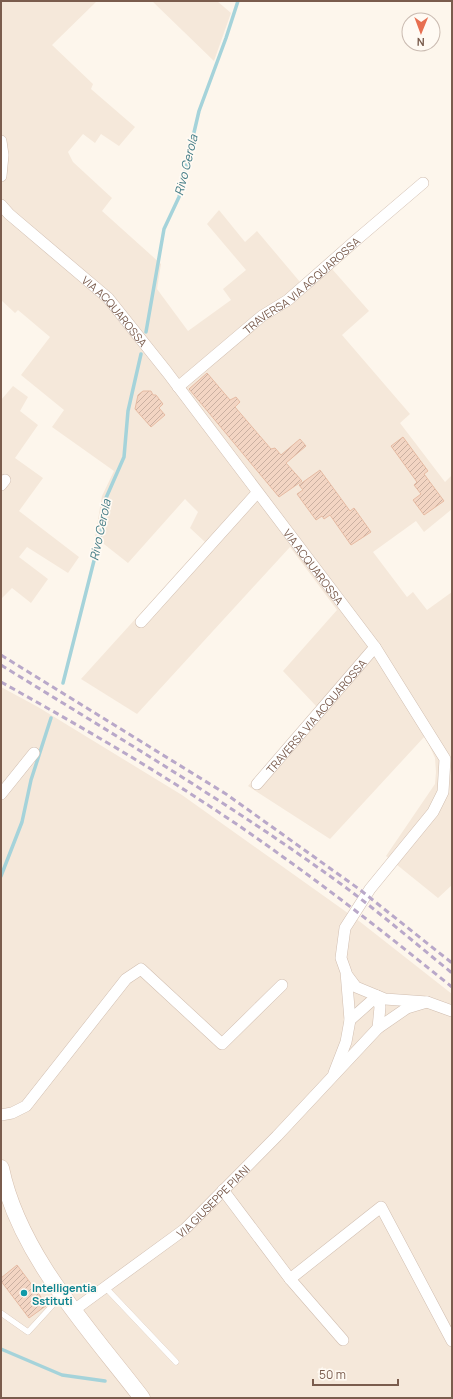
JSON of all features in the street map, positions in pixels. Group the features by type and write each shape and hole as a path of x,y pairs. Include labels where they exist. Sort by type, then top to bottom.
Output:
{"street":[{"path":"1,141 3,161 1,176"},
{"name":"TRAVERSA VIA ACQUAROSSA","path":"178,388 262,316 288,300 355,240 423,183"},
{"name":"VIA ACQUAROSSA","path":"1,206 108,298 375,647 445,759 452,778"},
{"path":"141,622 257,493"},
{"name":"TRAVERSA VIA ACQUAROSSA","path":"256,784 375,647"},
{"path":"1,794 34,753"},
{"path":"445,759 443,792 432,812 370,889 345,928 341,958 346,972 356,988 385,999 427,1002 452,1011"},
{"path":"1,1115 12,1113 26,1106 126,979 141,970 222,1044 282,985"},
{"path":"334,1073 346,1042 350,1020 346,972"},
{"path":"350,1020 377,996"},
{"path":"377,996 380,1006 378,1028"},
{"name":"VIA GIUSEPPE PIANI","path":"74,1310 185,1229 277,1136 334,1073 378,1028 407,1008 427,1002"},
{"path":"1,1168 19,1222 44,1268 74,1310 142,1398"},
{"path":"223,1190 290,1279 343,1340"},
{"path":"290,1279 381,1207 452,1341"}],"lane":[{"path":"106,1287 176,1362"},
{"path":"1,1313 28,1332 63,1295"}],"shaded area":[{"path":"1,1 97,1 52,45 93,84 91,89 135,127 119,146 101,134 95,143 83,134 68,152 73,162 112,198 102,211 161,264 157,289 188,331 231,300 223,289 246,270 207,224 219,210 245,242 257,231 300,282 325,261 369,311 342,335 410,414 400,423 445,482 452,475 452,509 424,532 416,521 373,552 407,597 413,592 427,610 452,592 452,885 438,898 386,856 435,784 435,758 425,736 330,839 248,786 317,707 283,671 337,610 290,547 137,714 81,679 205,542 190,528 198,512 185,499 128,563 95,537 102,496 114,471 52,427 64,410 21,375 50,337 18,310 15,313 1,300"},
{"path":"152,1 217,1 231,13 214,61"},
{"path":"13,386 28,397 20,411 38,425 15,458 43,478 19,511 79,557 68,573 27,547 19,557 48,579 31,603 12,588 1,599 1,400"},
{"path":"1,687 38,707 182,795 359,921 452,994 452,1398 1,1398"}],"building":[{"path":"207,373 230,400 236,397 240,402 235,407 271,449 275,448 281,455 300,439 306,446 286,463 302,481 279,497 189,389"},
{"path":"143,391 151,391 153,395 156,395 163,404 159,408 165,415 151,427 135,409 138,395"},
{"path":"403,437 428,471 424,474 444,501 424,515 413,500 421,494 414,485 417,482 391,446"},
{"path":"320,470 350,511 354,508 371,532 351,545 330,515 324,519 322,516 316,520 297,494 303,490 299,485"},
{"name":"Intelligentia Sstituti","path":"17,1265 47,1305 29,1318 1,1281 1,1278"}],"waterway":[{"name":"Rivo Cerola","path":"146,332 164,229 179,197 199,111 238,1"},
{"name":"Rivo Cerola","path":"63,683 101,533 106,498 124,457 128,411 141,354"},
{"name":"Rivo Cerola","path":"1,876 22,822 31,780 51,718"},
{"path":"1,1349 62,1375 105,1381"}],"railway":[{"path":"1,655 226,794 359,889 452,963"},
{"path":"1,665 258,826 341,884 452,973"},
{"path":"1,682 143,764 246,830 345,902 452,987"}],"place":[{"name":"Intelligentia Sstituti","path":"24,1293"}]}
